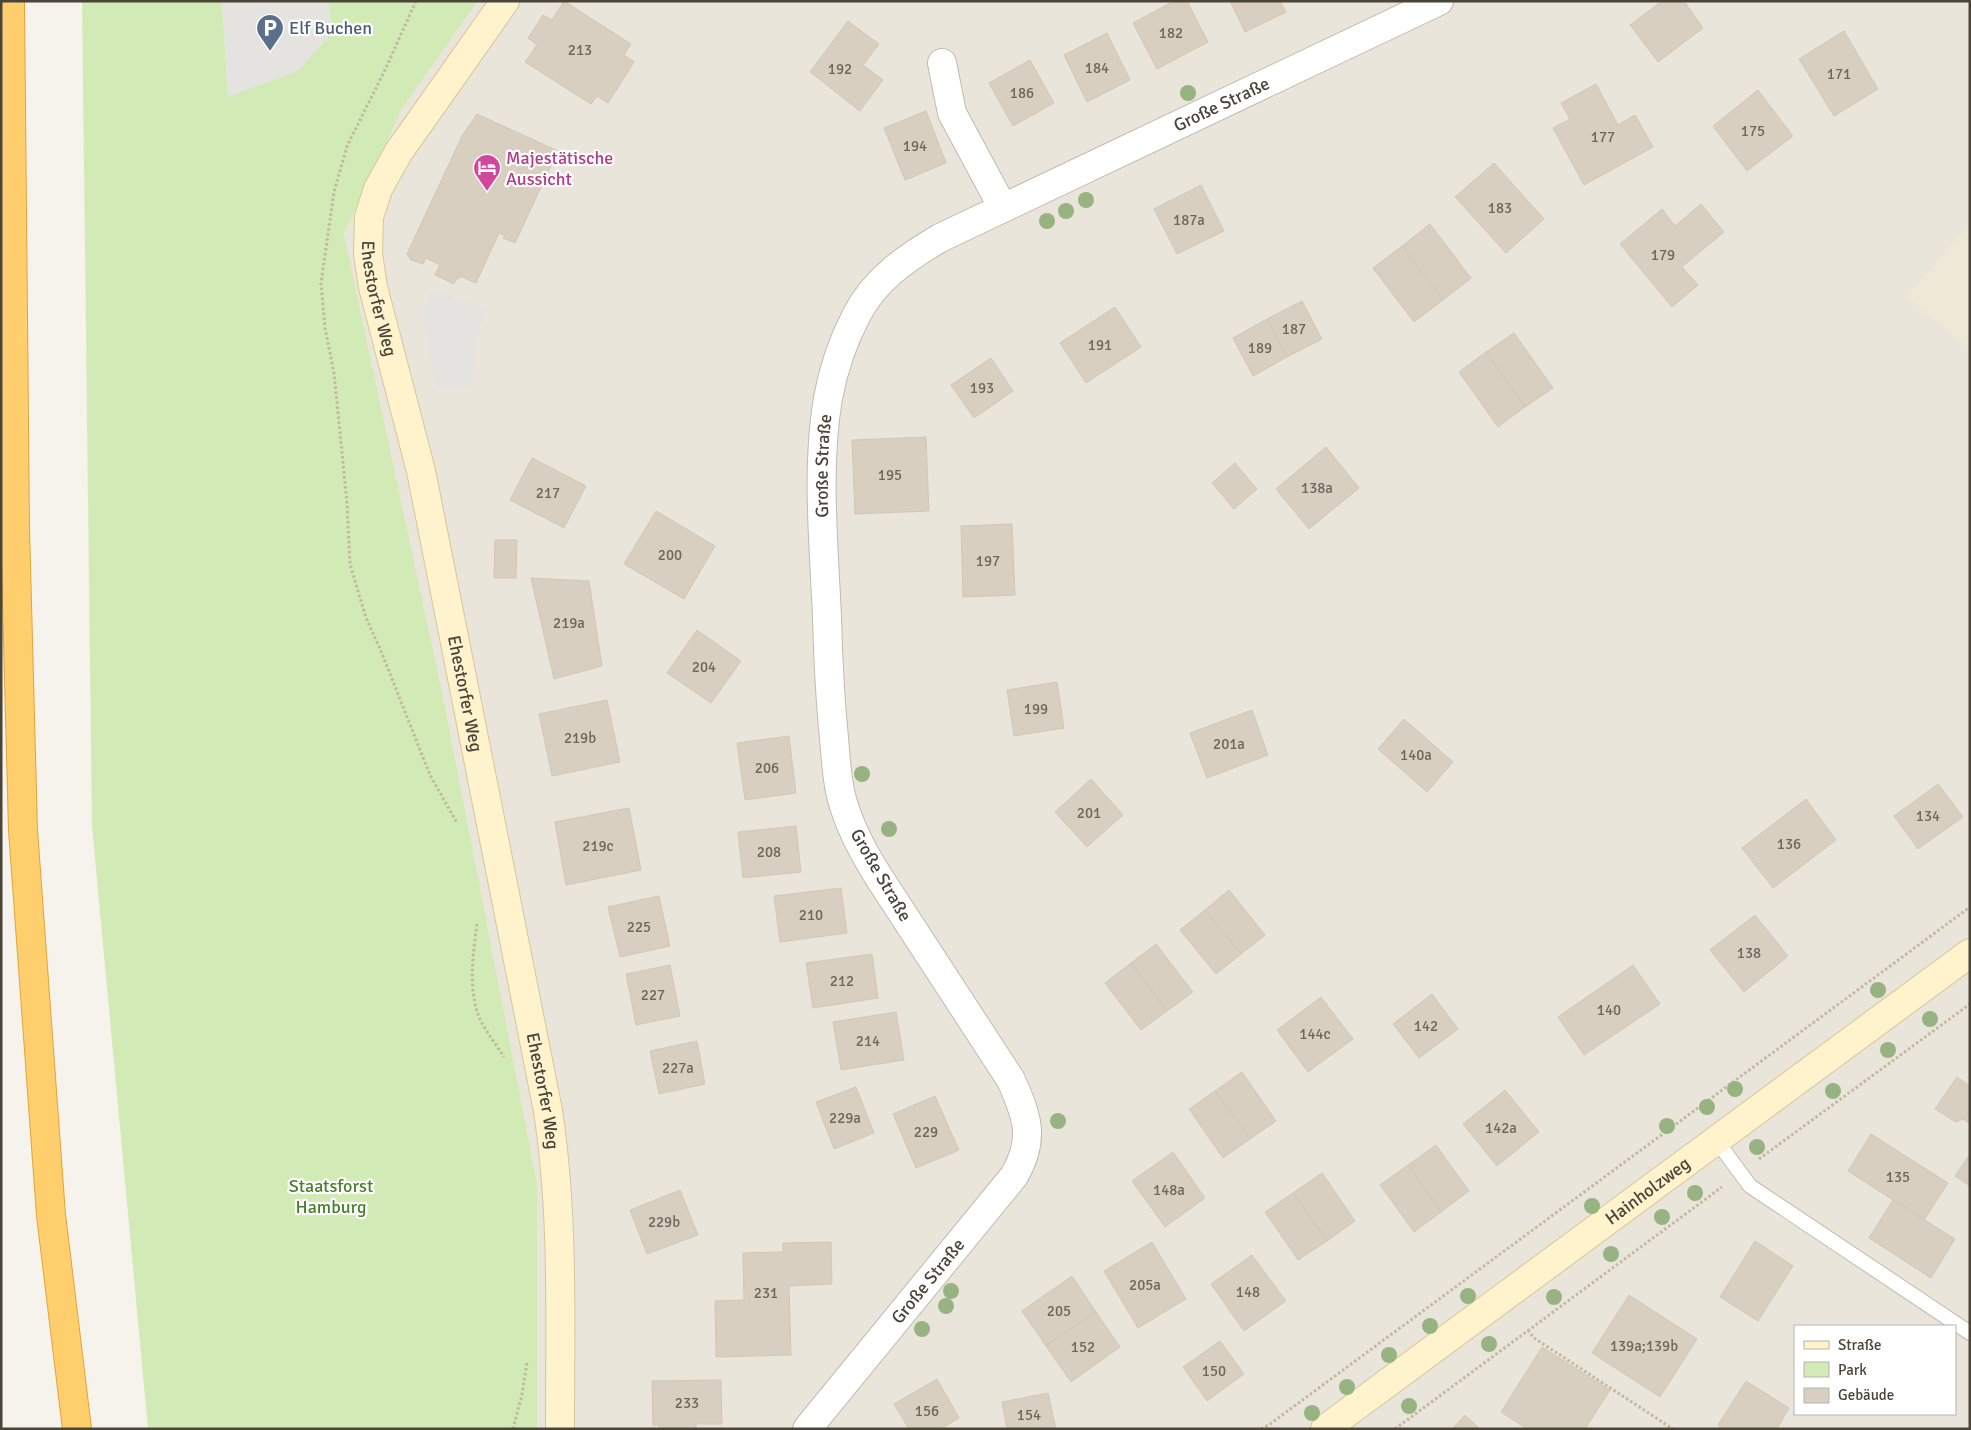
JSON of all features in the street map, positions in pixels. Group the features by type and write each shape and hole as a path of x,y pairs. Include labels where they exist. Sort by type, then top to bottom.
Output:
{"highway":[{"path":"10,1 15,527 23,830 51,1215 77,1429"}],"main road":[{"name":"Ehestorfer Weg","path":"505,1 398,152 386,174 378,189 370,217 368,254 373,287 421,471 554,1146 560,1268 560,1429"},
{"name":"Hainholzweg","path":"1337,1425 1716,1140 1970,953"}],"street":[{"name":"Große Straße","path":"807,1429 1014,1176 1022,1162 1026,1146 1025,1113 1010,1080 876,873 864,852 844,807 836,761 829,685 822,493 828,399 835,370 856,316 871,292 887,274 903,260 940,238 1439,1"},
{"path":"942,63 952,113 1003,208"}],"lane":[{"path":"1716,1140 1750,1186 1970,1333"}],"path":[{"path":"416,1 385,70 347,146 334,192 321,283 325,328 335,382 347,503 350,564 366,618 430,775 459,827"},
{"path":"1261,1429 1549,1219 1970,907"},
{"path":"478,922 472,988 479,1017 506,1060"},
{"path":"1395,1429 1970,1004"},
{"path":"1528,1330 1534,1338 1673,1429"},
{"path":"513,1429 522,1394 528,1358"}],"shaded area":[{"name":"Elf Buchen","path":"222,1 328,1 332,33 298,71 228,97"},
{"path":"478,1 1970,1 1970,1429 537,1429 537,1183 445,706 344,234 402,109"},
{"path":"1970,223 1970,350 1906,297"},
{"path":"433,290 486,310 476,338 472,387 436,389 422,310"}],"green space":[{"name":"Staatsforst Hamburg","path":"82,1 222,1 228,96 332,33 328,1 478,1 402,109 344,234 445,706 537,1183 537,1429 148,1429 92,826"}],"building":[{"path":"564,1 631,44 624,55 634,62 608,103 597,96 591,104 525,62 537,45 528,38 543,15 552,20"},
{"path":"1174,1 1187,1 1208,42 1157,69 1133,23"},
{"path":"1230,1 1280,1 1286,12 1245,32"},
{"path":"1662,1 1684,1 1703,28 1658,62 1630,25"},
{"path":"848,21 879,44 863,65 883,80 860,111 810,72"},
{"path":"1844,31 1878,89 1834,116 1799,59"},
{"path":"1107,33 1130,80 1087,102 1064,55"},
{"path":"1030,60 1054,103 1013,126 989,83"},
{"path":"1596,84 1618,125 1635,115 1653,147 1584,185 1553,128 1570,119 1561,103"},
{"path":"1758,90 1793,136 1747,171 1713,126"},
{"path":"926,111 946,163 905,180 884,128"},
{"name":"Majestätische Aussicht","path":"477,114 558,151 515,243 503,238 505,236 499,233 476,283 460,276 454,284 435,275 440,265 426,258 423,264 411,260 407,254 462,136"},
{"path":"1494,163 1544,219 1506,253 1455,197"},
{"path":"1201,185 1224,231 1177,254 1154,209"},
{"path":"1701,204 1724,232 1682,267 1698,285 1672,307 1620,244 1662,209 1675,226"},
{"path":"1430,224 1471,278 1443,300 1402,246"},
{"path":"1402,246 1443,300 1414,322 1373,268"},
{"path":"1302,301 1322,339 1287,357 1267,319"},
{"path":"1115,307 1141,347 1086,383 1060,343"},
{"path":"1267,319 1287,357 1253,376 1233,338"},
{"path":"1514,333 1553,388 1525,407 1486,352"},
{"path":"1486,352 1525,407 1498,427 1459,372"},
{"path":"991,358 1013,391 974,418 951,385"},
{"path":"926,437 929,511 855,514 852,440"},
{"path":"1326,447 1359,488 1309,529 1276,489"},
{"path":"532,458 586,486 564,528 510,500"},
{"path":"1235,463 1257,489 1234,509 1212,483"},
{"path":"656,511 715,546 684,599 624,564"},
{"path":"1012,524 1015,595 963,597 961,526"},
{"path":"495,540 517,540 516,578 494,578"},
{"path":"531,578 589,581 602,666 554,679"},
{"path":"697,630 741,661 711,703 667,673"},
{"path":"1057,682 1064,728 1014,736 1007,690"},
{"path":"607,700 620,762 552,776 539,714"},
{"path":"1252,710 1268,755 1207,778 1190,733"},
{"path":"1404,719 1453,762 1427,792 1378,749"},
{"path":"789,736 796,793 745,800 737,743"},
{"path":"1091,779 1123,815 1087,847 1055,812"},
{"path":"1938,784 1963,817 1918,849 1894,816"},
{"path":"1806,799 1836,840 1773,888 1742,848"},
{"path":"629,808 641,870 566,885 555,822"},
{"path":"796,826 801,872 743,878 738,832"},
{"path":"841,888 847,933 780,942 774,896"},
{"path":"1229,890 1265,935 1241,954 1205,910"},
{"path":"659,896 670,946 620,957 608,907"},
{"path":"1205,910 1241,954 1216,974 1180,930"},
{"path":"1755,915 1788,956 1744,992 1710,950"},
{"path":"1156,944 1193,992 1167,1011 1131,963"},
{"path":"872,954 878,998 813,1008 806,963"},
{"path":"1131,963 1167,1011 1141,1030 1105,983"},
{"path":"670,965 680,1016 636,1025 626,974"},
{"path":"1633,965 1660,1004 1584,1055 1558,1017"},
{"path":"1432,994 1458,1029 1419,1058 1393,1024"},
{"path":"1321,997 1353,1039 1308,1072 1277,1030"},
{"path":"896,1012 904,1060 841,1070 833,1022"},
{"path":"697,1041 705,1084 659,1094 650,1051"},
{"path":"1242,1072 1276,1121 1250,1139 1215,1091"},
{"path":"1957,1077 1970,1086 1970,1109 1963,1119 1956,1122 1935,1109"},
{"path":"856,1087 874,1133 834,1149 816,1102"},
{"path":"1505,1090 1539,1132 1497,1166 1463,1124"},
{"path":"1215,1091 1250,1139 1223,1158 1189,1109"},
{"path":"935,1096 959,1150 916,1168 893,1114"},
{"path":"1970,1109 1970,1124 1963,1119"},
{"path":"1871,1134 1948,1183 1924,1220 1848,1171"},
{"path":"1436,1145 1469,1191 1441,1212 1408,1165"},
{"path":"1173,1152 1205,1198 1165,1227 1132,1181"},
{"path":"1970,1154 1970,1186 1955,1176"},
{"path":"1408,1165 1441,1212 1414,1232 1380,1185"},
{"path":"1322,1173 1355,1221 1327,1241 1293,1193"},
{"path":"680,1190 698,1235 647,1254 630,1210"},
{"path":"1293,1193 1327,1241 1298,1260 1265,1212"},
{"path":"1893,1200 1955,1239 1931,1278 1869,1238"},
{"path":"1755,1241 1793,1266 1758,1321 1720,1297"},
{"path":"831,1242 832,1284 789,1286 791,1355 716,1357 715,1301 744,1300 743,1253 783,1252 783,1243"},
{"path":"1152,1242 1186,1299 1138,1328 1104,1271"},
{"path":"1252,1255 1286,1301 1244,1331 1211,1284"},
{"path":"1072,1276 1096,1312 1046,1346 1022,1311"},
{"path":"1629,1295 1697,1339 1660,1397 1592,1353"},
{"path":"1096,1312 1120,1347 1071,1382 1046,1346"},
{"path":"1220,1341 1244,1374 1207,1401 1183,1367"},
{"path":"1542,1347 1610,1390 1585,1429 1527,1429 1501,1412"},
{"path":"937,1379 959,1418 941,1429 909,1429 894,1404"},
{"path":"721,1380 722,1424 696,1424 696,1429 659,1429 659,1425 653,1425 652,1381"},
{"path":"1746,1381 1789,1408 1777,1429 1723,1429 1718,1425"},
{"path":"1048,1393 1056,1429 1007,1429 1002,1402"},
{"path":"1465,1415 1480,1429 1452,1429"}],"place":[{"name":"Elf Buchen","path":"270,52"},
{"name":"Majestätische Aussicht","path":"487,192"}]}
